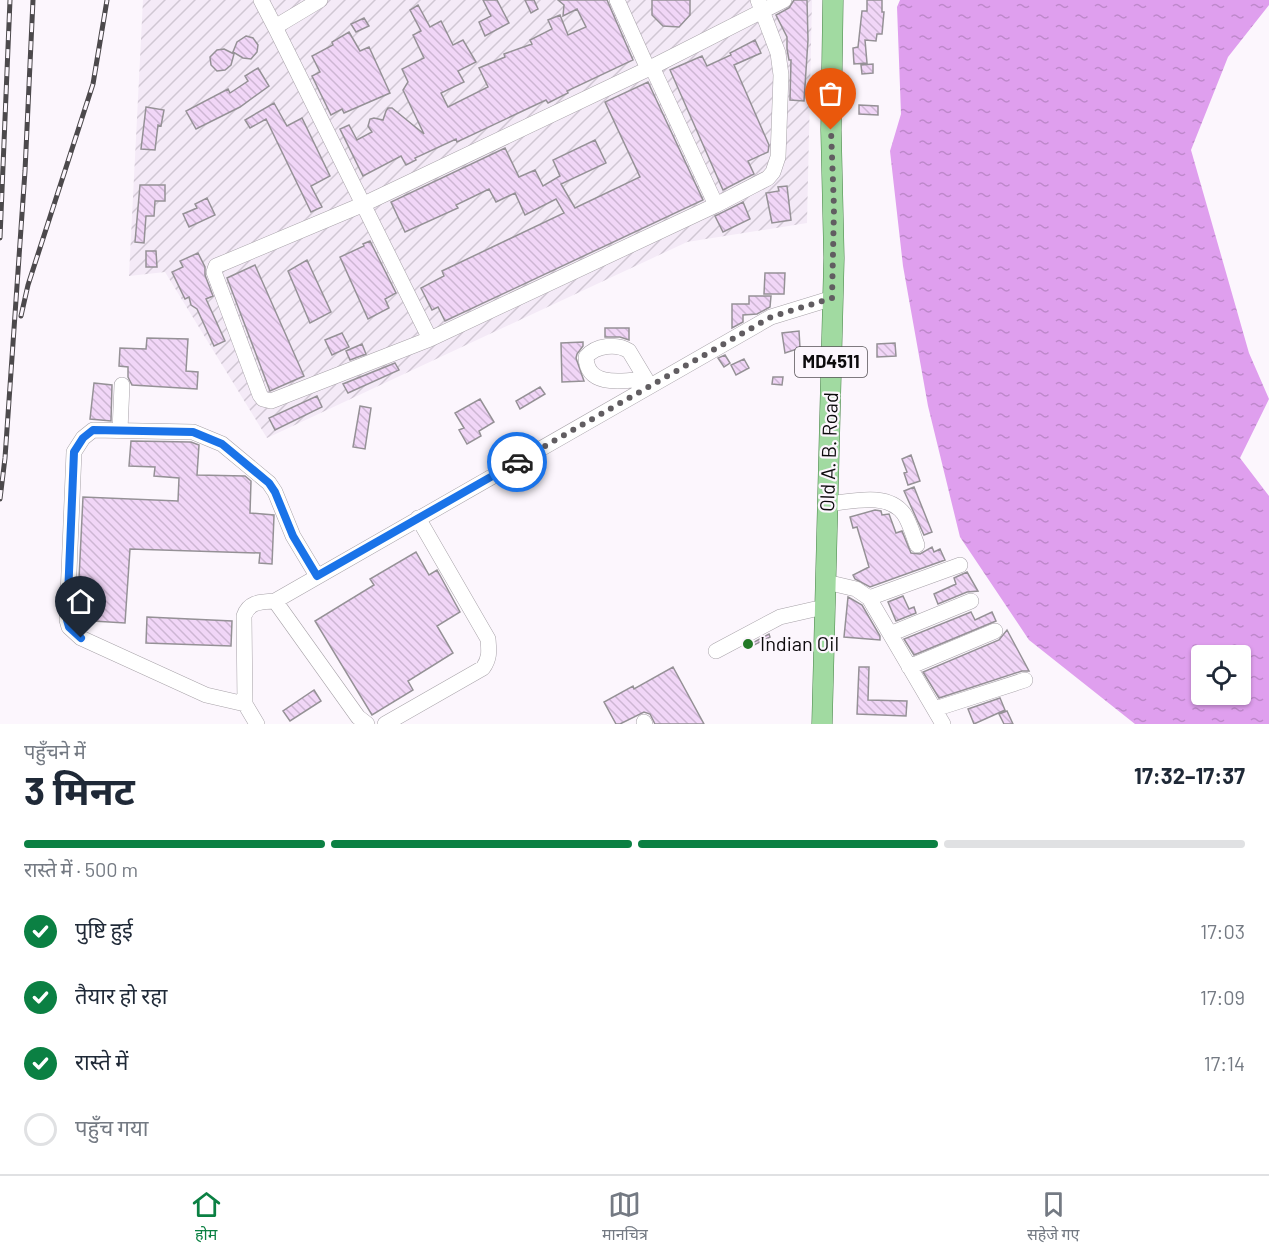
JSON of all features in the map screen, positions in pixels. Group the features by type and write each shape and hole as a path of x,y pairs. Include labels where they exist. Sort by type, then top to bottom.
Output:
{"main road":[{"name":"Old A. B. Road","path":"822,724 827,504 826,0"},
{"name":"Old A. B. Road","path":"811,724 824,363 834,208 831,130 833,0"}],"street":[{"path":"261,0 430,339"},
{"path":"275,27 320,0"},
{"path":"617,0 716,205"},
{"path":"761,6 778,53 781,75 778,157 773,172 768,178 716,205 430,339 271,401 263,399 216,279 214,272 216,266 364,204 650,68 761,6 784,0"},
{"path":"257,724 245,704 245,611 253,604 275,601 647,382 771,317 828,300"},
{"path":"120,430 122,385"},
{"path":"245,704 206,695 81,638 69,627 67,620 74,452 83,438 93,430 193,432 222,444 269,483 293,536 317,576"},
{"path":"827,504 888,501 906,516 916,545"},
{"path":"385,724 483,668 488,660 488,639 418,518"},
{"path":"869,598 960,565"},
{"path":"826,582 856,590 869,598 943,724"},
{"path":"275,601 358,717 367,724"},
{"path":"890,634 971,601"},
{"path":"716,651 780,617 815,609"},
{"path":"909,668 995,631"},
{"path":"935,709 1025,680"}],"shaded area":[{"path":"143,0 812,0 807,223 687,242 267,438 165,272 129,276"}],"water":[{"path":"900,0 1269,0 1269,5 1228,57 1191,150 1249,353 1269,399 1240,458 1269,496 1269,724 1135,724 1029,640 960,537 928,406 903,266 890,151 901,114 897,7"}],"building":[{"path":"483,0 497,0 509,23 485,36 479,22 491,16"},
{"path":"525,0 534,0 538,9 531,13"},
{"path":"558,0 607,0 633,60 567,91 568,93 548,103 546,100 457,142 456,139 415,158 416,160 406,165 401,156 363,176 340,129 349,125 357,140 372,132 368,126 370,119 383,120 388,108 392,108 424,134 403,90 408,82 402,69 424,58 413,35 421,31 410,10 418,5 430,27 441,21 453,45 463,40 476,62 458,71 464,82 441,93 448,107 488,87 479,68 505,57 504,54 532,44 530,40 552,29 548,20 560,15 568,35 586,27 577,9 563,16 564,5"},
{"path":"652,0 690,0 690,15 679,27 663,26 652,15"},
{"path":"794,0 807,0 808,40 804,101 790,100 791,60 789,60 787,49 787,37 776,15 789,8"},
{"path":"867,0 882,0 882,12 884,12 882,34 877,34 876,41 865,40 867,63 854,64 853,48 858,47 862,11 867,11"},
{"path":"364,18 369,26 356,32 351,24"},
{"path":"349,32 360,51 369,47 390,93 344,113 342,109 331,115 312,76 320,72 312,56 333,45 332,42"},
{"path":"246,36 253,38 258,45 257,52 251,59 243,58 233,52 237,42"},
{"path":"755,40 761,53 734,65 769,145 768,152 748,161 754,174 723,190 670,70 702,56 707,66"},
{"path":"224,49 234,54 231,65 225,70 217,71 211,65 210,57 217,50"},
{"path":"873,64 873,73 862,74 861,65"},
{"path":"258,68 269,86 240,107 196,129 186,111 228,89 230,93 248,81 245,76"},
{"path":"648,82 703,200 445,321 438,307 432,310 421,288 444,276 442,271 564,213 556,199 525,215 515,193 496,202 489,189 456,205 458,208 405,232 391,202 505,148 519,177 535,170 543,186 560,176 553,160 595,140 606,163 561,184 575,208 640,177 605,102"},
{"path":"274,103 287,126 302,118 330,176 311,186 322,207 311,212 266,119 250,128 245,120"},
{"path":"859,105 878,106 878,115 859,114"},
{"path":"146,107 164,110 161,126 158,125 155,150 141,149"},
{"path":"140,185 165,185 165,201 155,201 154,216 146,216 144,243 135,242"},
{"path":"787,186 791,220 772,223 766,193 779,191 778,187"},
{"path":"207,198 215,215 189,227 183,214 197,208 195,204"},
{"path":"743,202 750,219 723,232 715,216"},
{"path":"370,241 396,293 385,299 389,308 368,319 340,257"},
{"path":"146,251 156,251 157,267 146,267"},
{"path":"198,253 205,267 205,275 213,296 206,299 225,341 214,346 197,309 191,305 189,297 185,299 172,272 183,267 180,261"},
{"path":"307,260 331,312 310,323 288,271"},
{"path":"255,265 304,376 270,391 227,278"},
{"path":"765,273 785,273 784,294 764,294"},
{"path":"749,296 771,296 770,307 757,314 743,315 743,322 732,328 732,304 749,304"},
{"path":"605,328 629,328 629,340 620,337 605,337"},
{"path":"799,331 800,348 785,353 782,333"},
{"path":"342,333 349,347 332,355 325,340"},
{"path":"147,338 188,339 186,371 198,372 197,389 132,385 128,377 128,367 119,366 120,348 146,349"},
{"path":"583,342 576,358 584,381 562,382 561,343"},
{"path":"895,343 896,356 877,357 877,344"},
{"path":"362,344 366,354 350,360 346,351"},
{"path":"725,355 730,363 724,367 718,358"},
{"path":"744,359 749,368 736,375 731,365"},
{"path":"395,363 399,370 348,393 343,384"},
{"path":"773,377 783,377 782,385 772,384"},
{"path":"94,383 112,385 111,421 90,419"},
{"path":"540,387 545,394 520,409 516,401"},
{"path":"317,396 322,407 275,430 269,418"},
{"path":"480,399 494,422 479,431 481,436 467,444 459,430 464,428 455,413"},
{"path":"360,406 371,408 365,449 353,447"},
{"path":"131,441 191,442 199,445 197,475 245,476 251,481 250,513 274,515 272,564 259,563 260,553 130,549 125,623 77,620 83,497 178,501 179,478 154,476 155,467 129,466"},
{"path":"911,455 920,481 908,485 904,473 907,472 902,459"},
{"path":"914,487 932,532 924,535 904,491"},
{"path":"875,510 881,511 882,515 889,514 896,533 902,531 911,553 920,554 932,547 934,552 940,549 945,560 870,587 855,579 853,575 869,567 857,527 853,528 850,517"},
{"path":"416,552 429,575 437,570 460,612 437,626 453,653 408,681 413,690 372,715 315,621 374,585 370,579"},
{"path":"967,572 978,591 967,592 938,604 934,594 956,584 954,578"},
{"path":"903,596 909,609 914,607 916,613 896,621 888,602"},
{"path":"848,597 862,605 880,636 880,640 844,637"},
{"path":"971,612 975,620 992,612 996,621 914,655 904,639"},
{"path":"147,617 232,621 231,646 146,643"},
{"path":"1007,630 1029,671 1022,671 939,698 923,672 999,640"},
{"path":"769,634 770,637 748,648 747,646"},
{"path":"673,667 704,724 655,724 650,714 644,712 616,724 604,702 633,686 634,689"},
{"path":"859,667 869,667 868,700 907,701 906,716 857,714"},
{"path":"314,690 321,701 290,721 283,711"},
{"path":"1000,698 1005,710 974,724 968,709"},
{"path":"1007,711 1013,724 1004,724 999,714"}],"railway":[{"path":"0,238 10,0"},
{"path":"0,499 5,458 25,171 33,0"},
{"path":"21,316 28,285 93,84 107,0"}],"way so far":[{"path":"517,462 771,317 832,298 834,208 831,130"}],"place":[{"name":"Indian Oil","path":"748,644"}],"route":[{"path":"81,638 69,627 67,620 74,452 83,438 93,430 193,432 222,444 269,483 293,536 317,576 517,462"}]}
